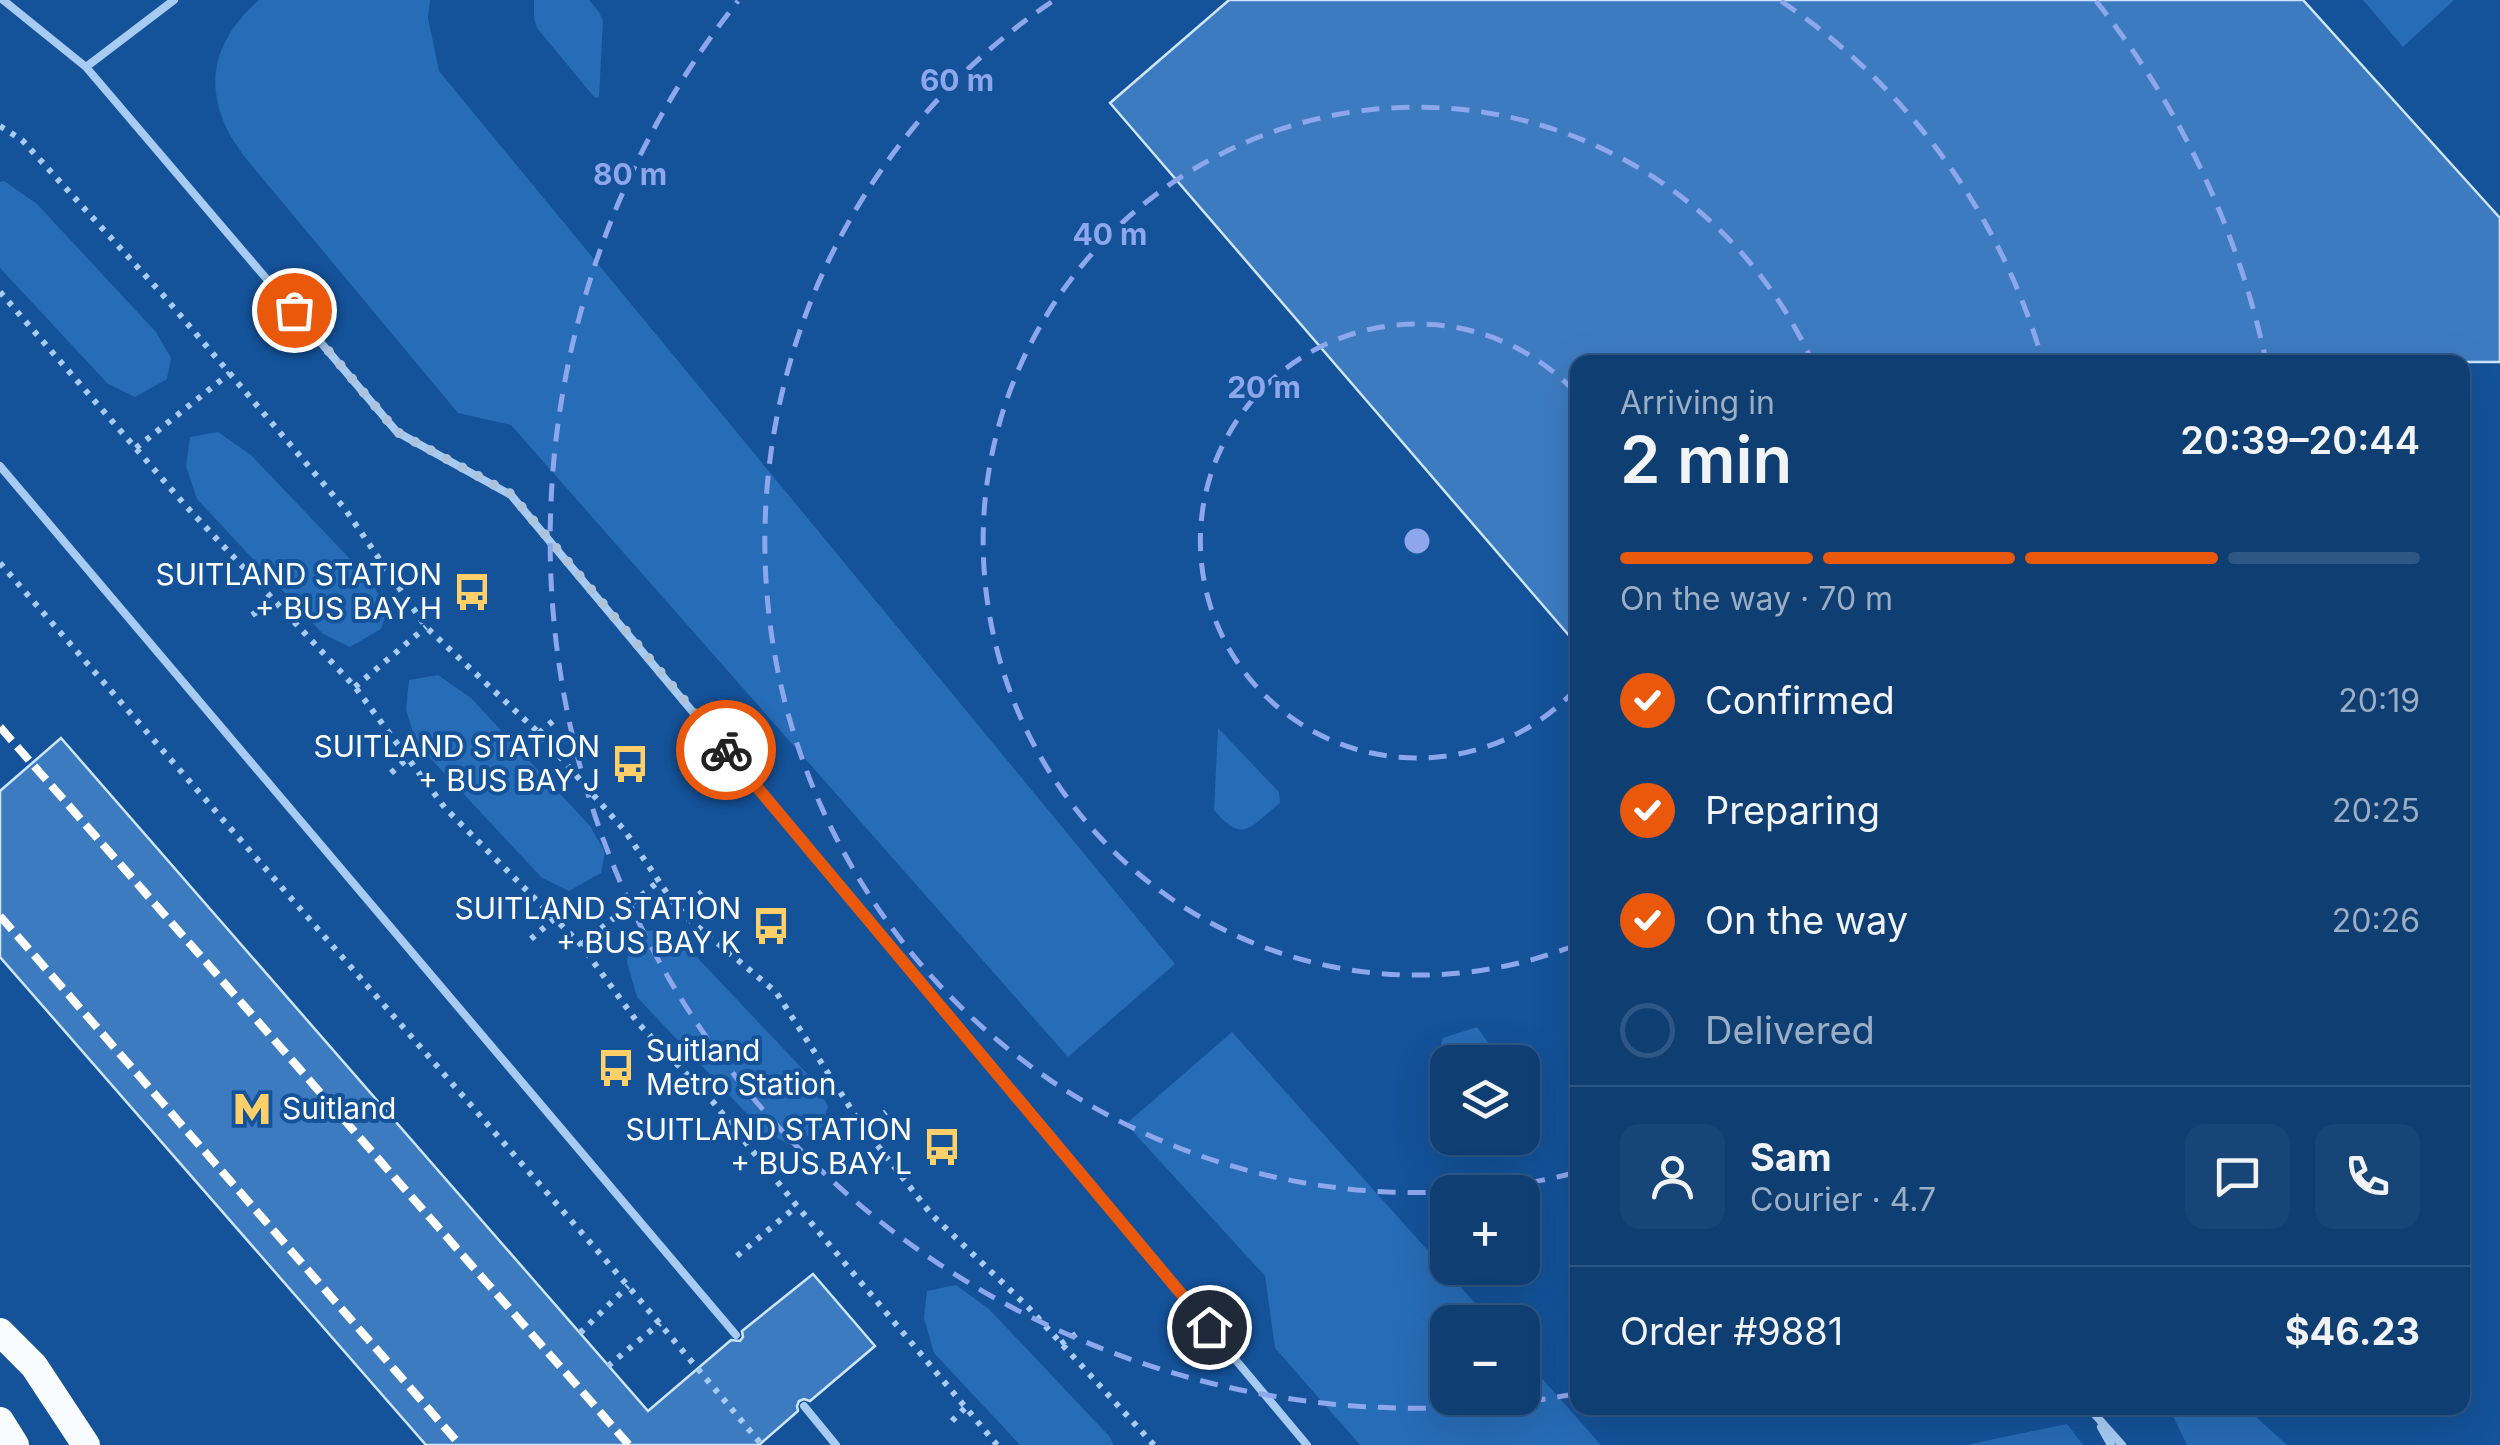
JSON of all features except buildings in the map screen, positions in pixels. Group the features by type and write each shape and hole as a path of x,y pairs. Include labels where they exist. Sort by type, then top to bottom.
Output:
{"highway":[{"path":"0,1332 34,1366 86,1445"},
{"path":"0,1422 15,1445"}],"lane":[{"path":"2,0 86,67 397,432 511,494 1307,1445"},
{"path":"86,67 174,0"},
{"path":"0,466 736,1335"},
{"path":"804,1406 836,1445"},
{"path":"2095,1415 2122,1445"},
{"path":"2097,1418 2111,1445"}],"path":[{"path":"0,126 22,140 163,295 346,509 426,627 538,733 625,830 679,911 776,992 864,1129 931,1214 1028,1308 1154,1445"},
{"path":"0,292 185,506 355,687 445,808 581,945 638,1023 713,1102 997,1445"},
{"path":"136,448 230,373"},
{"path":"389,573 410,560"},
{"path":"0,563 762,1445"},
{"path":"252,615 273,602"},
{"path":"355,687 426,627"},
{"path":"538,733 553,721"},
{"path":"391,773 408,758"},
{"path":"581,945 659,881"},
{"path":"679,911 702,892"},
{"path":"531,939 556,918"},
{"path":"864,1129 886,1112"},
{"path":"477,1128 484,1121"},
{"path":"737,1256 796,1206"},
{"path":"580,1333 628,1286"},
{"path":"608,1366 660,1323"},
{"path":"1061,1344 1082,1330"},
{"path":"952,1421 966,1408"}],"shaded area":[{"path":"259,0 430,0 428,18 439,71 1175,964 1068,1057 511,425 458,413 243,155 223,120 215,85 216,69 226,40"},
{"path":"534,0 589,0 599,12 603,21 599,97 595,98 537,28"},
{"path":"2363,0 2454,0 2403,47"},
{"path":"0,182 37,204 156,332 171,358 167,379 135,397 108,384 0,268"},
{"path":"218,432 251,455 372,582 387,610 381,629 350,647 323,634 197,499 186,466 190,437"},
{"path":"438,675 471,698 590,826 605,852 601,873 569,891 542,878 416,743 406,709 409,680"},
{"path":"1218,728 1279,792 1280,803 1247,828 1233,827 1214,810"},
{"path":"659,929 692,952 813,1080 828,1106 822,1127 791,1145 764,1132 637,997 627,962 631,934"},
{"path":"1477,1027 1490,1045 1441,1045 1443,1038"},
{"path":"1232,1032 1430,1253 1430,1285 1459,1285 1477,1305 1430,1305 1430,1415 1540,1415 1540,1376 1570,1410 1570,1415 1574,1415 1601,1445 1360,1445 1275,1348 1265,1276 1126,1124"},
{"path":"956,1285 989,1309 1114,1445 1020,1445 934,1353 924,1318 927,1291"},
{"path":"2172,1415 2254,1415 2287,1445 2187,1445"},
{"path":"2067,1424 2083,1445 1966,1445"}],"railway":[{"path":"0,727 629,1445"},
{"path":"0,916 460,1445"}],"way so far":[{"path":"294,310 397,432 511,494 726,750"}],"place":[{"name":"SUITLAND STATION + BUS BAY H","path":"472,592"},
{"name":"SUITLAND STATION + BUS BAY J","path":"630,764"},
{"name":"SUITLAND STATION + BUS BAY K","path":"771,926"},
{"name":"Suitland Metro Station","path":"616,1068"},
{"name":"Suitland","path":"252,1109"},
{"name":"SUITLAND STATION + BUS BAY L","path":"942,1147"}],"route":[{"path":"726,750 1209,1327"}]}
